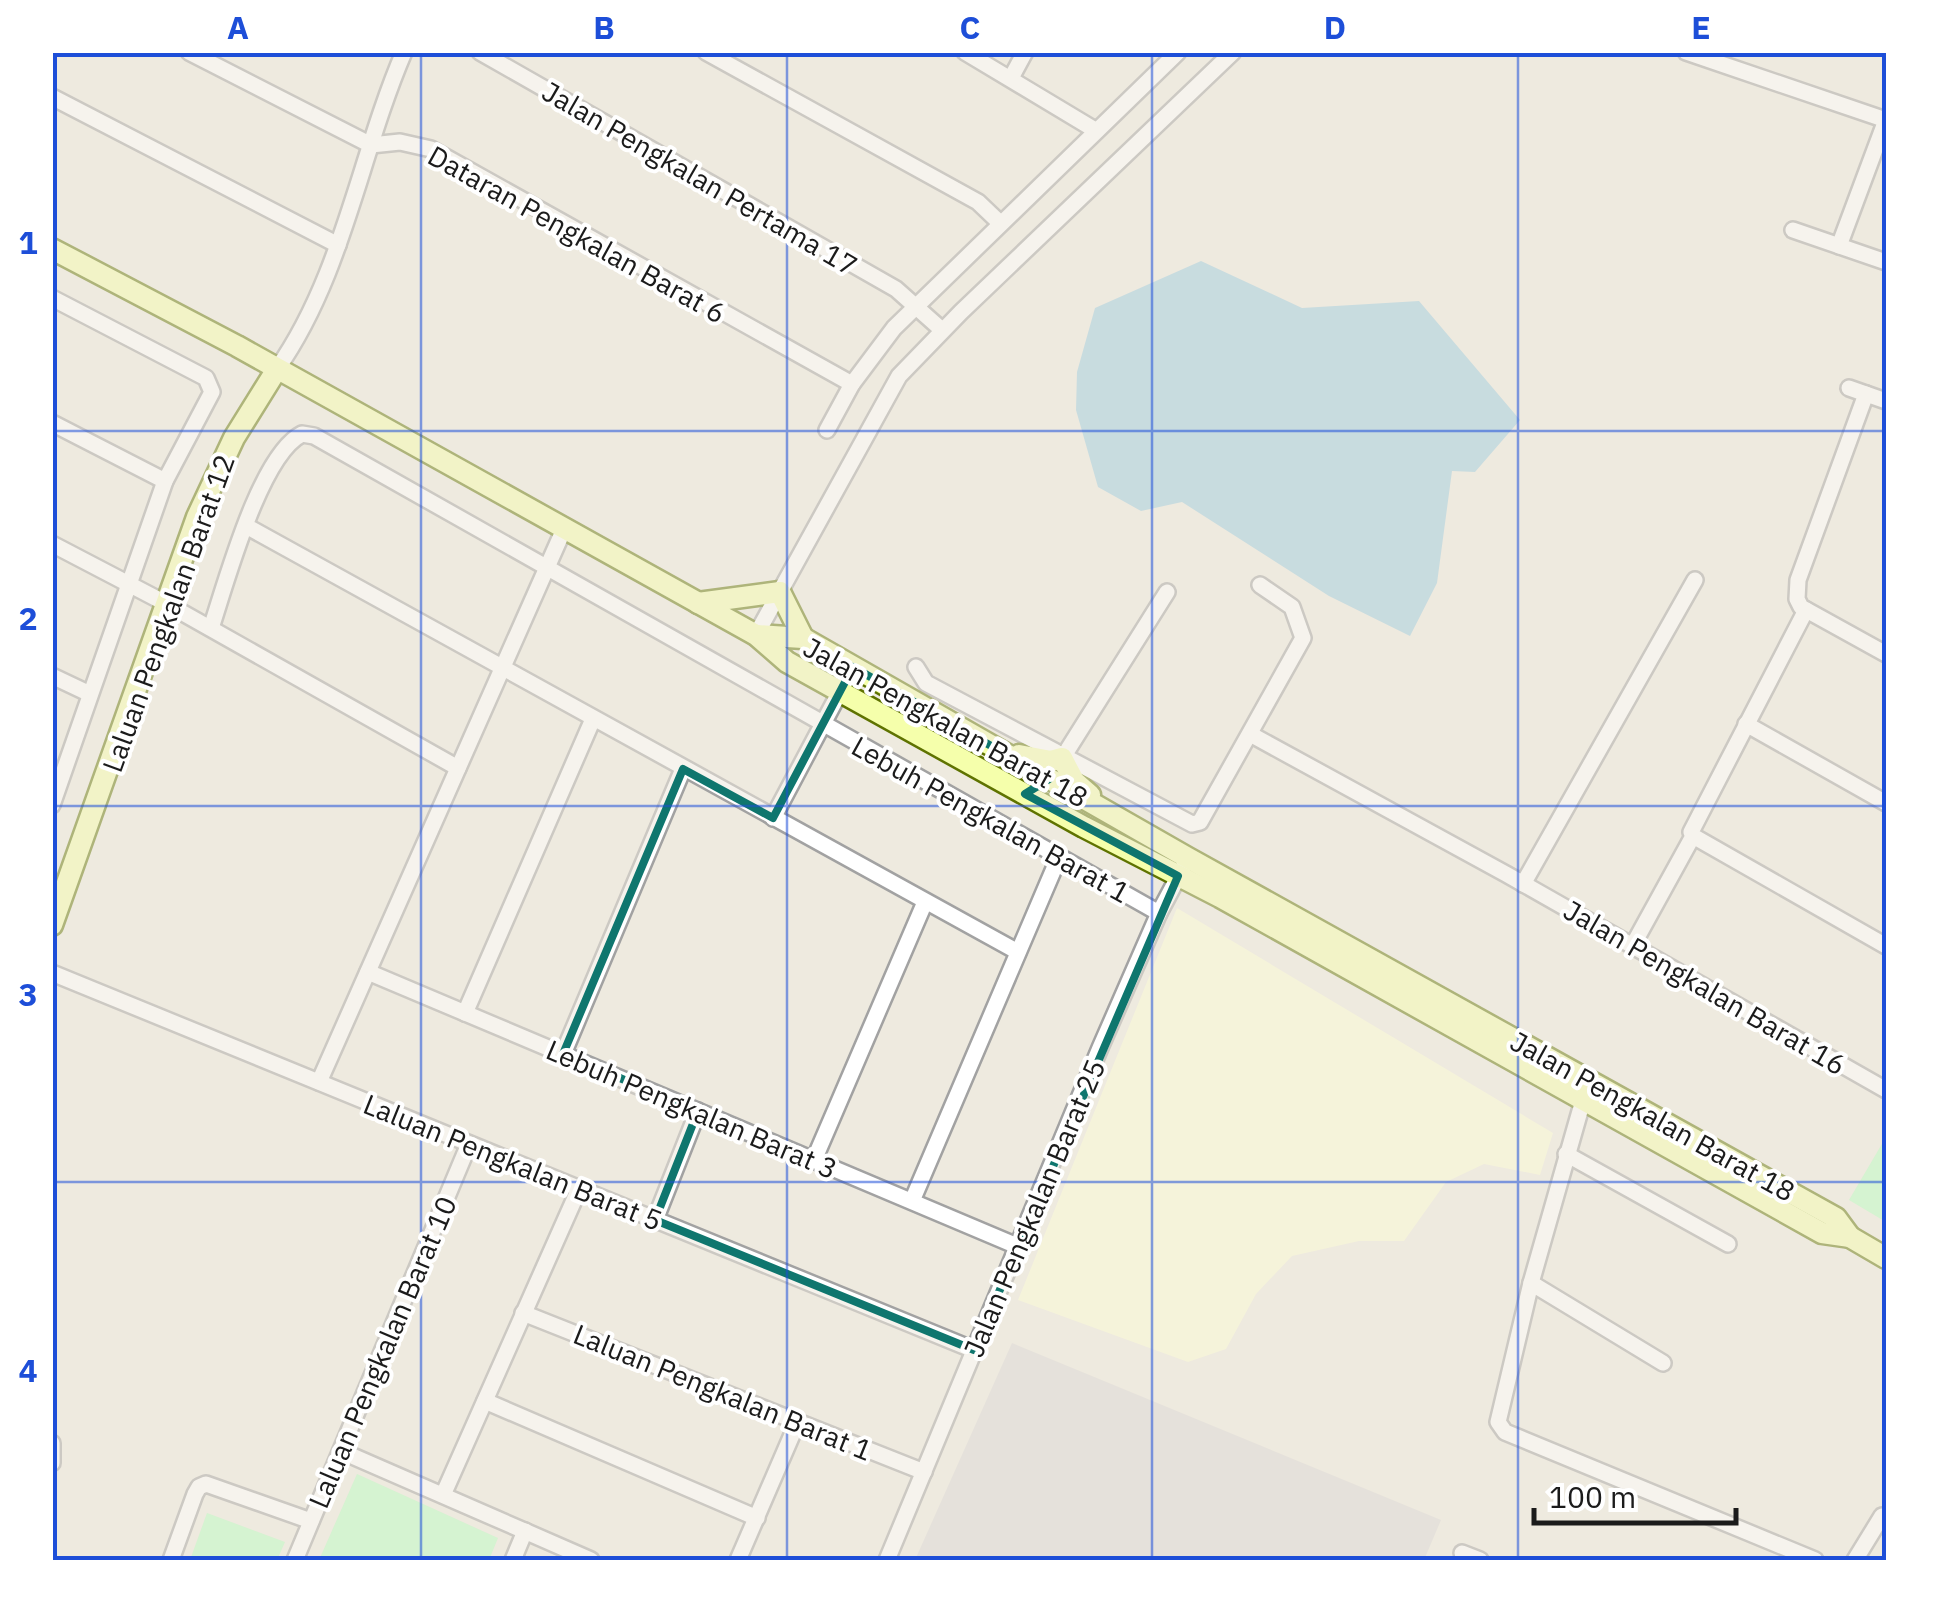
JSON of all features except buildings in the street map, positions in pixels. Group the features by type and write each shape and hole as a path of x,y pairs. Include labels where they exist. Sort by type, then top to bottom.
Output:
{"street":[{"name":"Dataran Pengkalan Barat 6","path":"189,52 371,144 400,142 432,149 852,384"},
{"name":"Laluan Pengkalan Barat 12","path":"52,926 198,518 227,454 290,350 338,245 404,52"},
{"name":"Jalan Pengkalan Pertama 17","path":"480,52 896,290 942,330"},
{"path":"706,52 978,202 1000,223"},
{"path":"965,52 1095,130"},
{"path":"1011,78 1025,52"},
{"path":"827,430 852,384 894,328 1178,52"},
{"path":"52,249 756,635 899,376 942,330 1233,52"},
{"path":"1686,52 1729,60 1886,120 1839,246"},
{"path":"52,97 338,245"},
{"path":"1793,230 1886,262"},
{"path":"52,298 206,378 212,392 165,481 52,805"},
{"path":"1848,388 1886,401"},
{"path":"1866,394 1798,580 1797,599 1803,608 1886,654"},
{"path":"52,423 165,481"},
{"name":"Lebuh Pengkalan Barat 1","path":"246,526 256,500 288,445 302,434 314,436 1159,913"},
{"path":"211,628 246,526 1018,952"},
{"path":"319,1082 564,529"},
{"path":"52,544 130,583 458,768"},
{"path":"1523,884 1695,580"},
{"path":"916,667 926,683 1192,824 1200,822 1303,638 1292,608 1260,586"},
{"path":"698,603 780,592"},
{"path":"780,592 803,638"},
{"path":"991,774 1031,786 1049,779 1167,592"},
{"path":"1633,945 1803,608"},
{"name":"Jalan Pengkalan Barat 18","path":"756,635 803,638 1112,815 1183,867"},
{"name":"Jalan Pengkalan Barat 18","path":"756,635 787,662 840,692 1084,826 1183,867 1586,1090 1822,1233 1850,1238 1886,1258"},
{"name":"Lebuh Pengkalan Barat 1","path":"773,818 853,667"},
{"path":"52,676 90,694"},
{"path":"465,1013 592,719"},
{"path":"1746,724 1886,803"},
{"name":"Jalan Pengkalan Barat 16","path":"1250,734 1886,1090"},
{"path":"989,745 1032,760 1064,756"},
{"path":"1064,756 1074,781 1112,815"},
{"path":"563,1054 683,769"},
{"path":"1049,779 1084,826"},
{"path":"1692,834 1886,946"},
{"path":"912,1201 1059,857"},
{"name":"Jalan Pengkalan Barat 25","path":"887,1560 1159,913 1183,867"},
{"path":"814,1160 925,902"},
{"name":"Lebuh Pengkalan Barat 3","path":"368,972 1018,1246"},
{"name":"Laluan Pengkalan Barat 5","path":"52,973 974,1350"},
{"path":"1586,1090 1531,1283 1498,1422 1505,1432 1815,1560"},
{"path":"655,1220 698,1111"},
{"name":"Laluan Pengkalan Barat 10","path":"295,1560 469,1144"},
{"path":"1566,1154 1728,1244"},
{"path":"444,1495 579,1189"},
{"path":"1531,1283 1663,1363"},
{"name":"Laluan Pengkalan Barat 1","path":"523,1313 924,1472"},
{"path":"485,1401 757,1518"},
{"path":"738,1560 798,1421"},
{"path":"52,1443 52,1463"},
{"path":"341,1451 591,1560"},
{"path":"171,1560 195,1494 206,1484 311,1521"},
{"path":"1855,1560 1882,1516"},
{"path":"512,1560 525,1531"},
{"path":"1462,1553 1480,1560"}],"highlighted area":[{"path":"853,667 1049,779 1025,794 1178,876 974,1350 655,1220 698,1111 563,1054 683,769 773,818"}],"shaded area":[{"path":"1177,908 1553,1133 1540,1175 1484,1164 1446,1182 1404,1241 1359,1241 1292,1256 1256,1294 1226,1349 1188,1362 1018,1300"},
{"path":"1012,1343 1441,1520 1424,1560 915,1560"}],"green space":[{"path":"1886,1137 1886,1222 1849,1200"},
{"path":"357,1474 498,1538 489,1560 319,1560"},
{"path":"207,1513 285,1542 277,1560 190,1560"}],"water":[{"path":"1201,261 1302,308 1419,301 1520,420 1475,472 1452,471 1437,583 1410,636 1329,596 1182,502 1141,511 1098,487 1076,410 1077,372 1095,308"}]}
